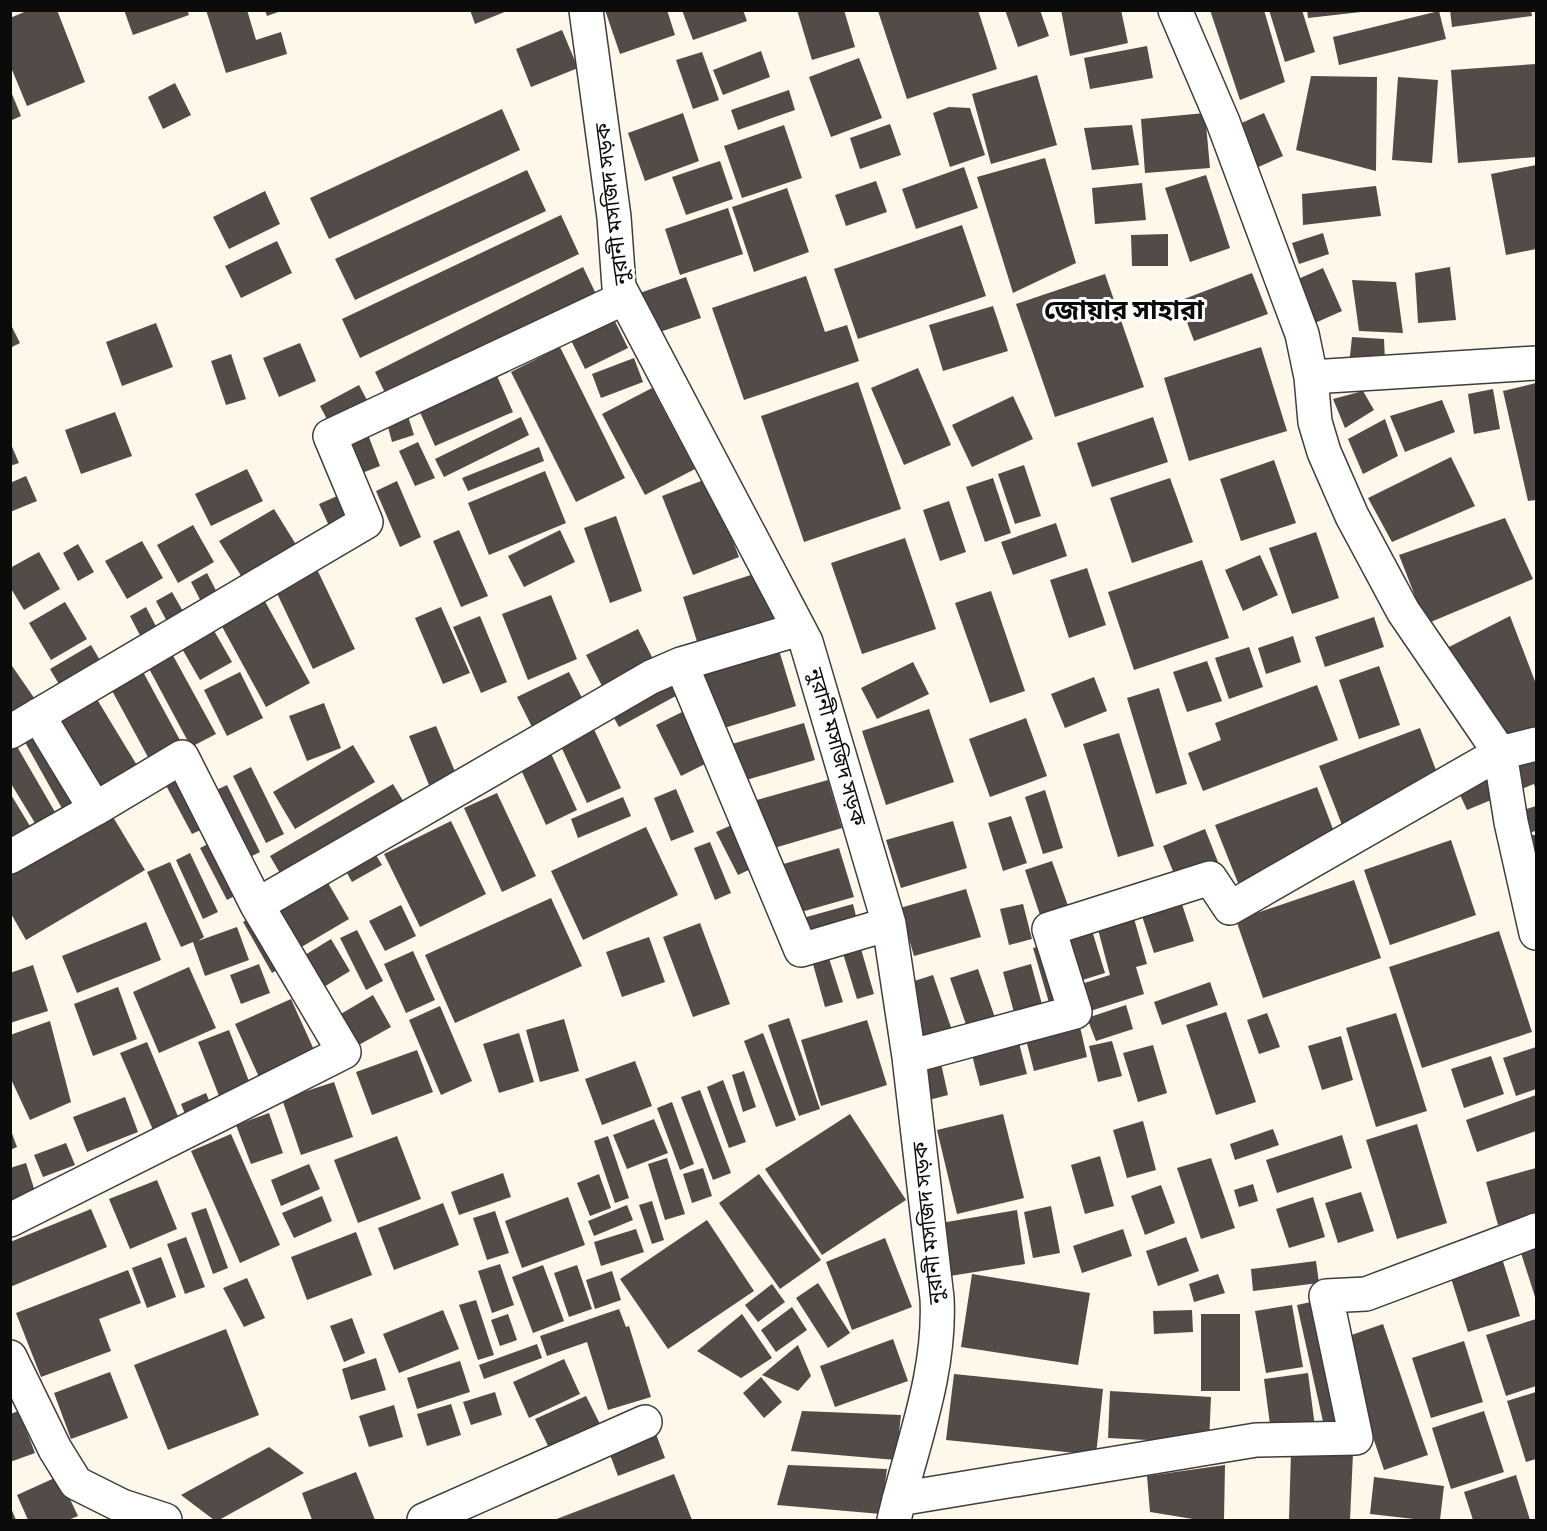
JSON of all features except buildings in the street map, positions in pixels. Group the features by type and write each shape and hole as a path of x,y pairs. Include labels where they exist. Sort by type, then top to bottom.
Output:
{"street":[{"name":"নুরানী মসজিদ সড়ক","path":"586,10 614,218 619,287 806,642 889,924 909,1057 939,1326 928,1392 896,1510"},
{"path":"1175,10 1223,122 1302,334 1311,377 1315,422 1324,452 1352,516 1403,611 1500,753 1511,822 1536,933"},
{"path":"10,732 366,522 330,436 624,298"},
{"path":"1311,377 1536,363"},
{"path":"257,905 641,683 681,664 799,629"},
{"path":"681,664 801,950 889,924"},
{"path":"38,715 95,809"},
{"path":"909,1057 1075,1012 1049,929 1210,878 1230,908 1500,753 1536,744"},
{"path":"10,857 182,758 257,905 344,1052 10,1220"},
{"path":"896,1510 1256,1440 1356,1438 1326,1296 1366,1294 1536,1230"},
{"path":"10,1357 55,1449 76,1483 122,1506 165,1521"},
{"path":"424,1521 645,1422"}],"district":[{"name":"জোয়ার সাহারা","path":"1124,310"}]}
